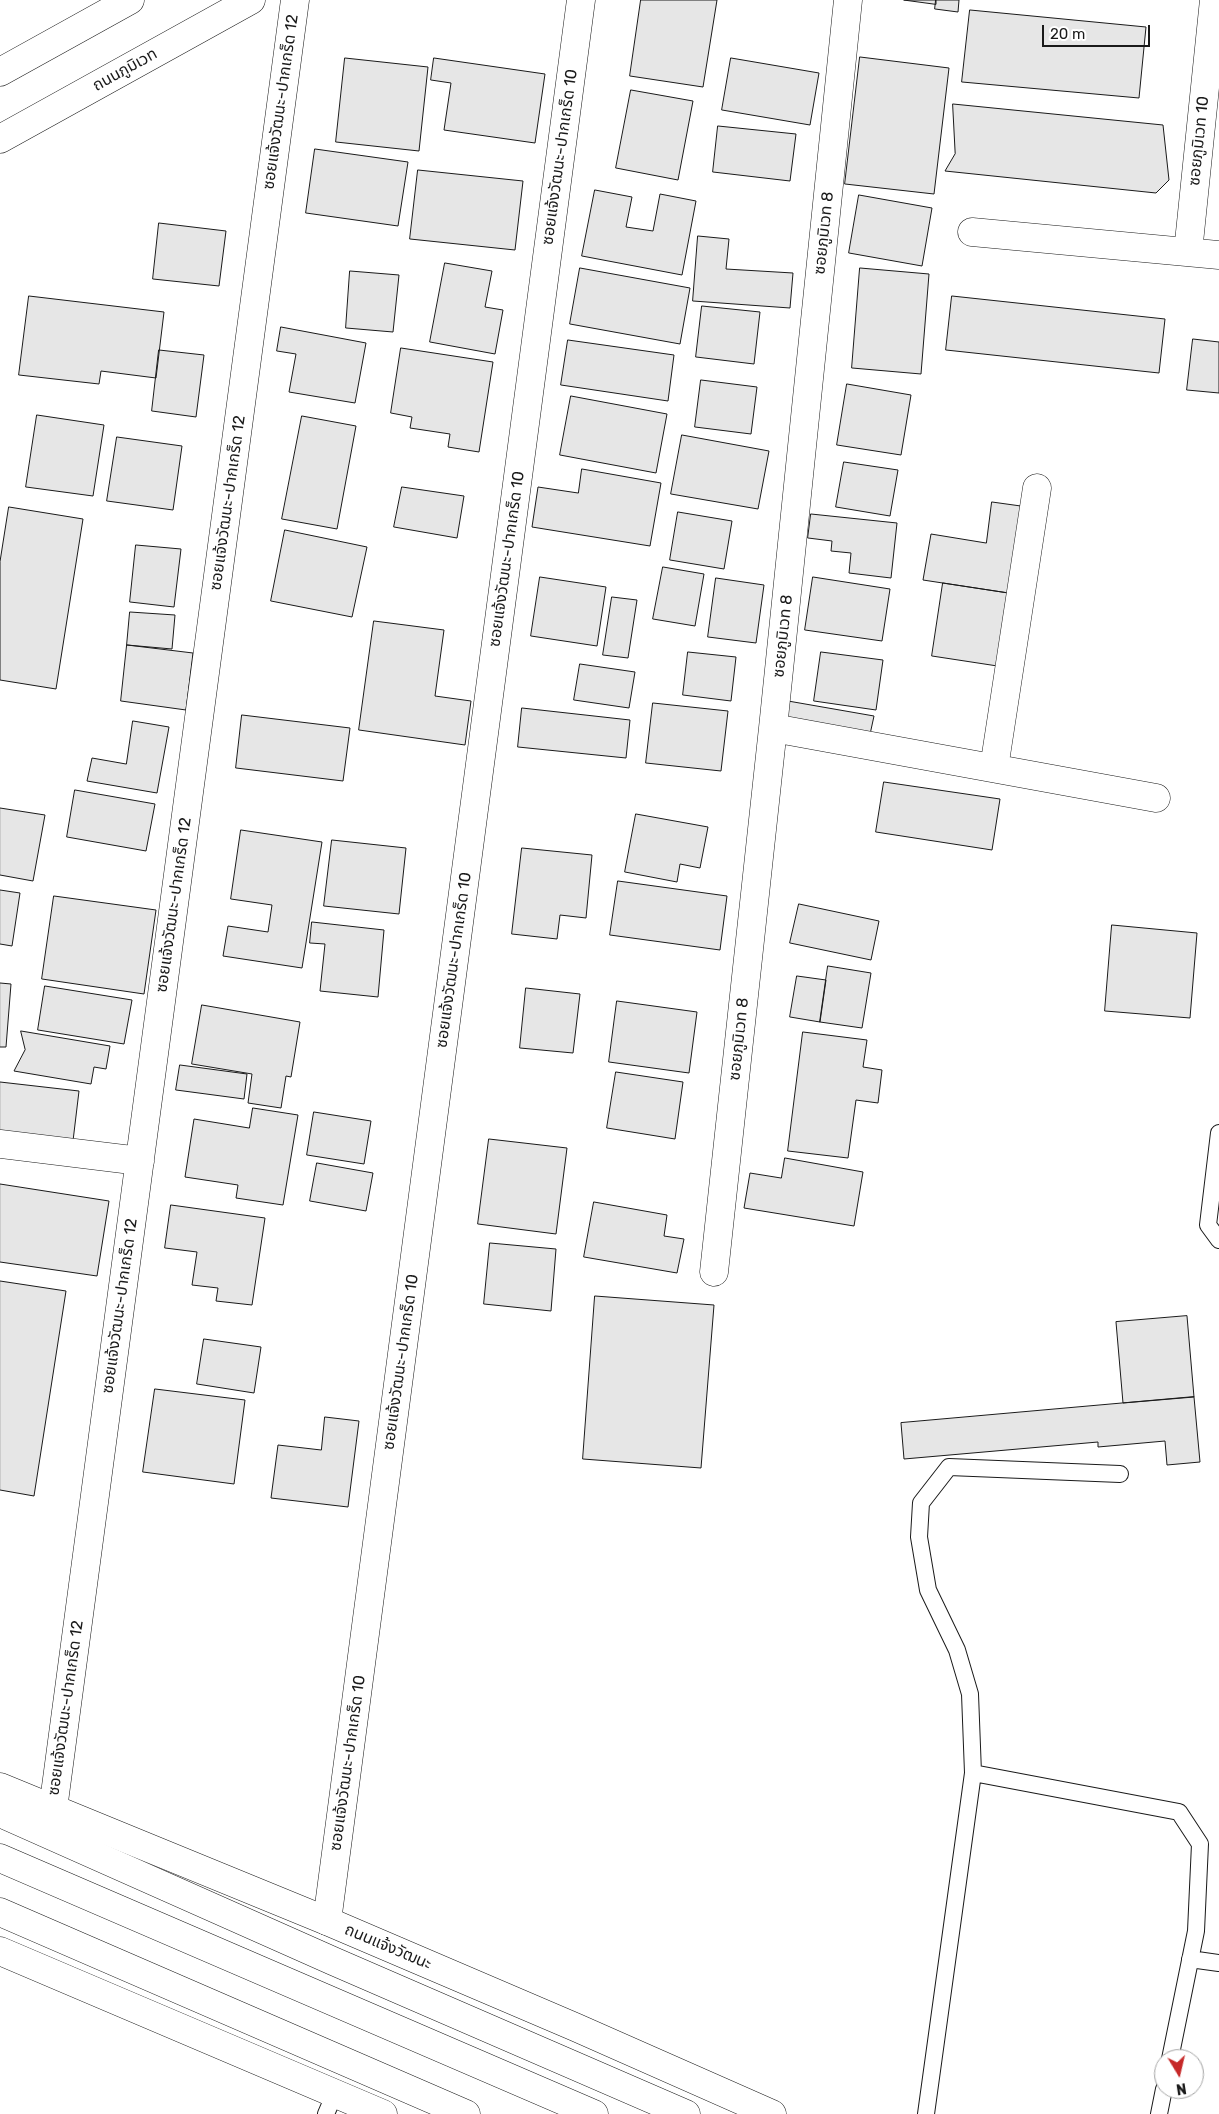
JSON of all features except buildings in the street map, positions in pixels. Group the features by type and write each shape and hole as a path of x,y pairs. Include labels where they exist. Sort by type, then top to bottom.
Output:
{"street":[{"path":"0,72 130,0"},
{"name":"ถนนภูมิเวท","path":"2,144 251,0"},
{"name":"ซอยแจ้งวัฒนะ-ปากเกร็ด 12","path":"52,1810 295,0"},
{"name":"ซอยแจ้งวัฒนะ-ปากเกร็ด 10","path":"327,1921 581,0"},
{"name":"ซอยภูมิเวท 8","path":"714,1272 773,728 848,0"},
{"name":"ซอยภูมิเวท 10","path":"1188,252 1214,0"},
{"path":"972,232 1219,255"},
{"path":"994,768 1037,488"},
{"path":"773,728 1156,798"},
{"path":"0,1144 140,1161"},
{"name":"ถนนแจ้งวัฒนะ","path":"0,1787 52,1810 327,1921 772,2114"},
{"path":"0,1813 333,1961 686,2114"},
{"path":"0,1858 594,2114"},
{"path":"0,1912 466,2114"},
{"path":"0,1951 331,2104 383,2114"}],"lane":[{"path":"1219,1133 1208,1224 1219,1240"},
{"path":"926,2114 973,1773 970,1694 957,1650 928,1590 920,1537 921,1503 950,1467 1120,1474"},
{"path":"973,1773 1179,1812 1200,1844 1196,1931 1172,2049"},
{"path":"1190,1959 1219,1962"},
{"path":"1159,2114 1162,2099"}]}
